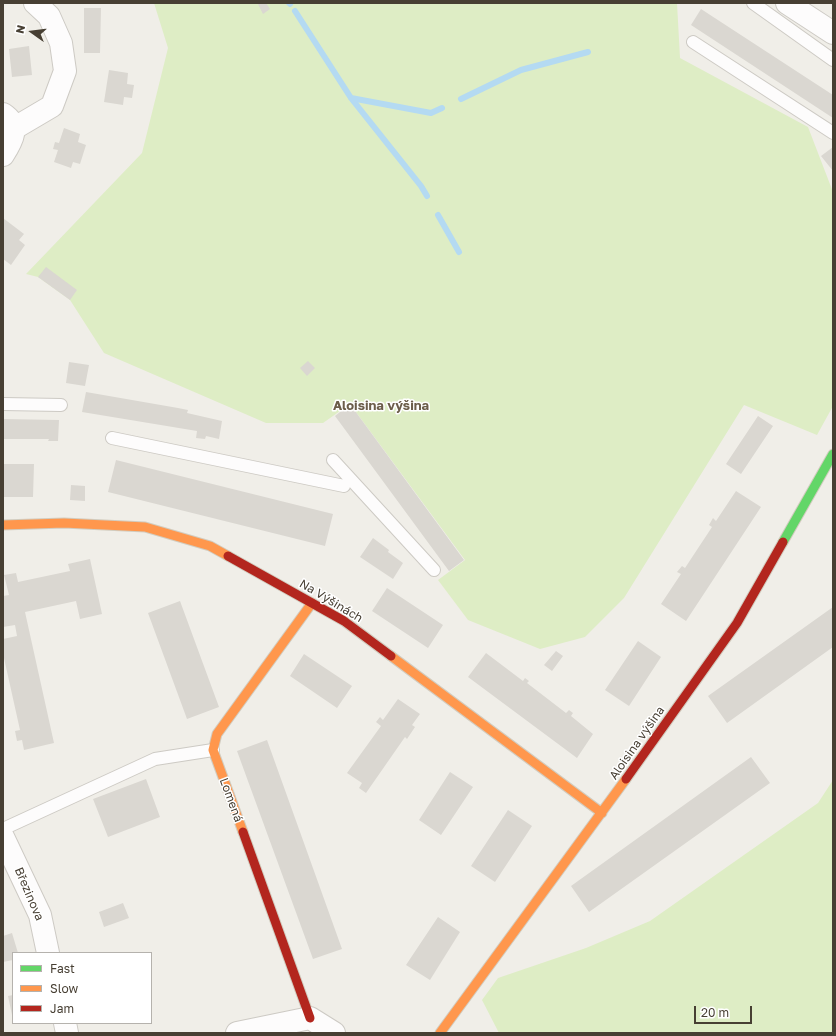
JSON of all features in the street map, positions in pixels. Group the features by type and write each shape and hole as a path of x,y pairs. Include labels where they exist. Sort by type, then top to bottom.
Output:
{"street":[{"path":"3,155 14,139 8,121 52,106 65,71 61,43 49,16 35,3"},
{"path":"787,3 833,33"},
{"name":"Aloisina výšina","path":"440,1033 602,813 737,623 833,454"},
{"name":"Na Výšinách","path":"3,525 64,523 145,526 210,546 344,620 602,813"},
{"path":"213,750 217,734 312,603"},
{"name":"Lomená","path":"213,750 310,1018"},
{"name":"Březinova","path":"3,837 40,915 48,952"},
{"path":"237,1033 310,1018 334,1033"}],"lane":[{"path":"753,3 833,60"},
{"path":"693,42 833,133"},
{"path":"3,404 61,405"},
{"path":"112,438 344,486"},
{"path":"333,460 434,570"},
{"path":"3,828 155,759 213,750"}],"green space":[{"path":"154,3 677,3 680,58 808,127 833,192 833,406 817,435 744,405 624,598 585,637 540,649 468,620 438,580 465,560 350,404 323,423 266,423 104,353 70,300 38,277 26,274 142,153 168,48"},
{"path":"833,780 833,1033 499,1033 482,1000 498,978 586,948 650,921 818,803"}],"building":[{"path":"266,3 270,9 263,14 258,4"},
{"path":"84,8 101,8 100,53 84,53"},
{"path":"701,9 833,95 833,118 691,25"},
{"path":"29,46 32,75 12,77 9,49"},
{"path":"109,70 128,73 127,84 134,85 132,98 124,97 123,105 104,102"},
{"path":"64,128 80,134 78,142 86,145 80,164 73,162 71,168 54,162 58,150 53,149 55,142 59,143"},
{"path":"833,147 833,171 821,156"},
{"path":"3,218 24,234 19,240 25,245 11,265 3,259"},
{"path":"46,267 77,290 70,300 38,277"},
{"path":"308,361 315,368 307,376 300,368"},
{"path":"69,362 89,365 85,386 66,383"},
{"path":"86,392 188,410 187,413 222,421 219,439 206,436 205,439 196,438 197,431 82,412"},
{"path":"350,404 464,560 449,571 335,416"},
{"path":"758,416 773,426 741,474 726,464"},
{"path":"3,419 59,420 58,441 48,441 49,439 3,439"},
{"path":"116,460 333,514 325,546 108,492"},
{"path":"3,464 34,464 33,497 3,497"},
{"path":"71,485 85,486 85,501 70,500"},
{"path":"736,491 761,507 686,621 661,604 681,574 677,572 682,566 685,568 712,527 709,525 713,518 716,521"},
{"path":"373,538 403,563 393,579 360,557"},
{"path":"90,559 102,614 80,619 76,601 25,612 54,743 24,750 22,740 17,741 15,731 20,730 4,658 3,659 3,639 17,636 15,625 3,627 3,596 9,595 4,575 16,573 18,582 70,571 68,564"},
{"path":"387,588 443,625 428,648 372,611"},
{"path":"180,601 219,707 187,719 148,613"},
{"path":"833,607 833,647 727,723 708,696"},
{"path":"638,641 661,657 629,706 605,690"},
{"path":"556,651 563,656 552,671 544,665"},
{"path":"486,653 523,681 525,678 529,681 527,683 566,713 569,710 573,713 571,716 593,734 577,758 468,677"},
{"path":"304,654 352,686 337,708 290,676"},
{"path":"398,699 420,714 412,725 415,727 407,739 405,737 366,793 359,788 362,783 347,773 381,726 376,722 380,717 383,720"},
{"path":"267,740 342,949 313,959 237,751"},
{"path":"751,757 770,783 589,912 571,886"},
{"path":"450,772 473,787 441,835 419,820"},
{"path":"146,779 160,817 108,837 93,799"},
{"path":"508,810 532,826 495,882 471,866"},
{"path":"123,903 129,918 104,927 99,912"},
{"path":"438,917 460,932 430,980 406,965"},
{"path":"12,933 18,952 12,952 12,960 3,962 3,936"},
{"path":"12,995 12,1015 8,996"}],"waterway":[{"path":"295,11 351,98 421,186 427,196"},
{"path":"461,99 521,70 588,52"},
{"path":"351,98 431,113 442,108"},
{"path":"438,215 459,252"}],"traffic: fast":[{"path":"783,542 833,454"}],"traffic: slow":[{"path":"3,525 64,523 145,527 210,546 228,556"},
{"path":"243,832 213,750 217,734 312,603"},
{"path":"391,656 602,813"},
{"path":"440,1033 626,779"}],"traffic: jam":[{"path":"626,779 737,623 783,542"},
{"path":"228,556 344,621 391,656"},
{"path":"243,832 310,1018"}],"district":[{"name":"Aloisina výšina","path":"381,406"}]}
